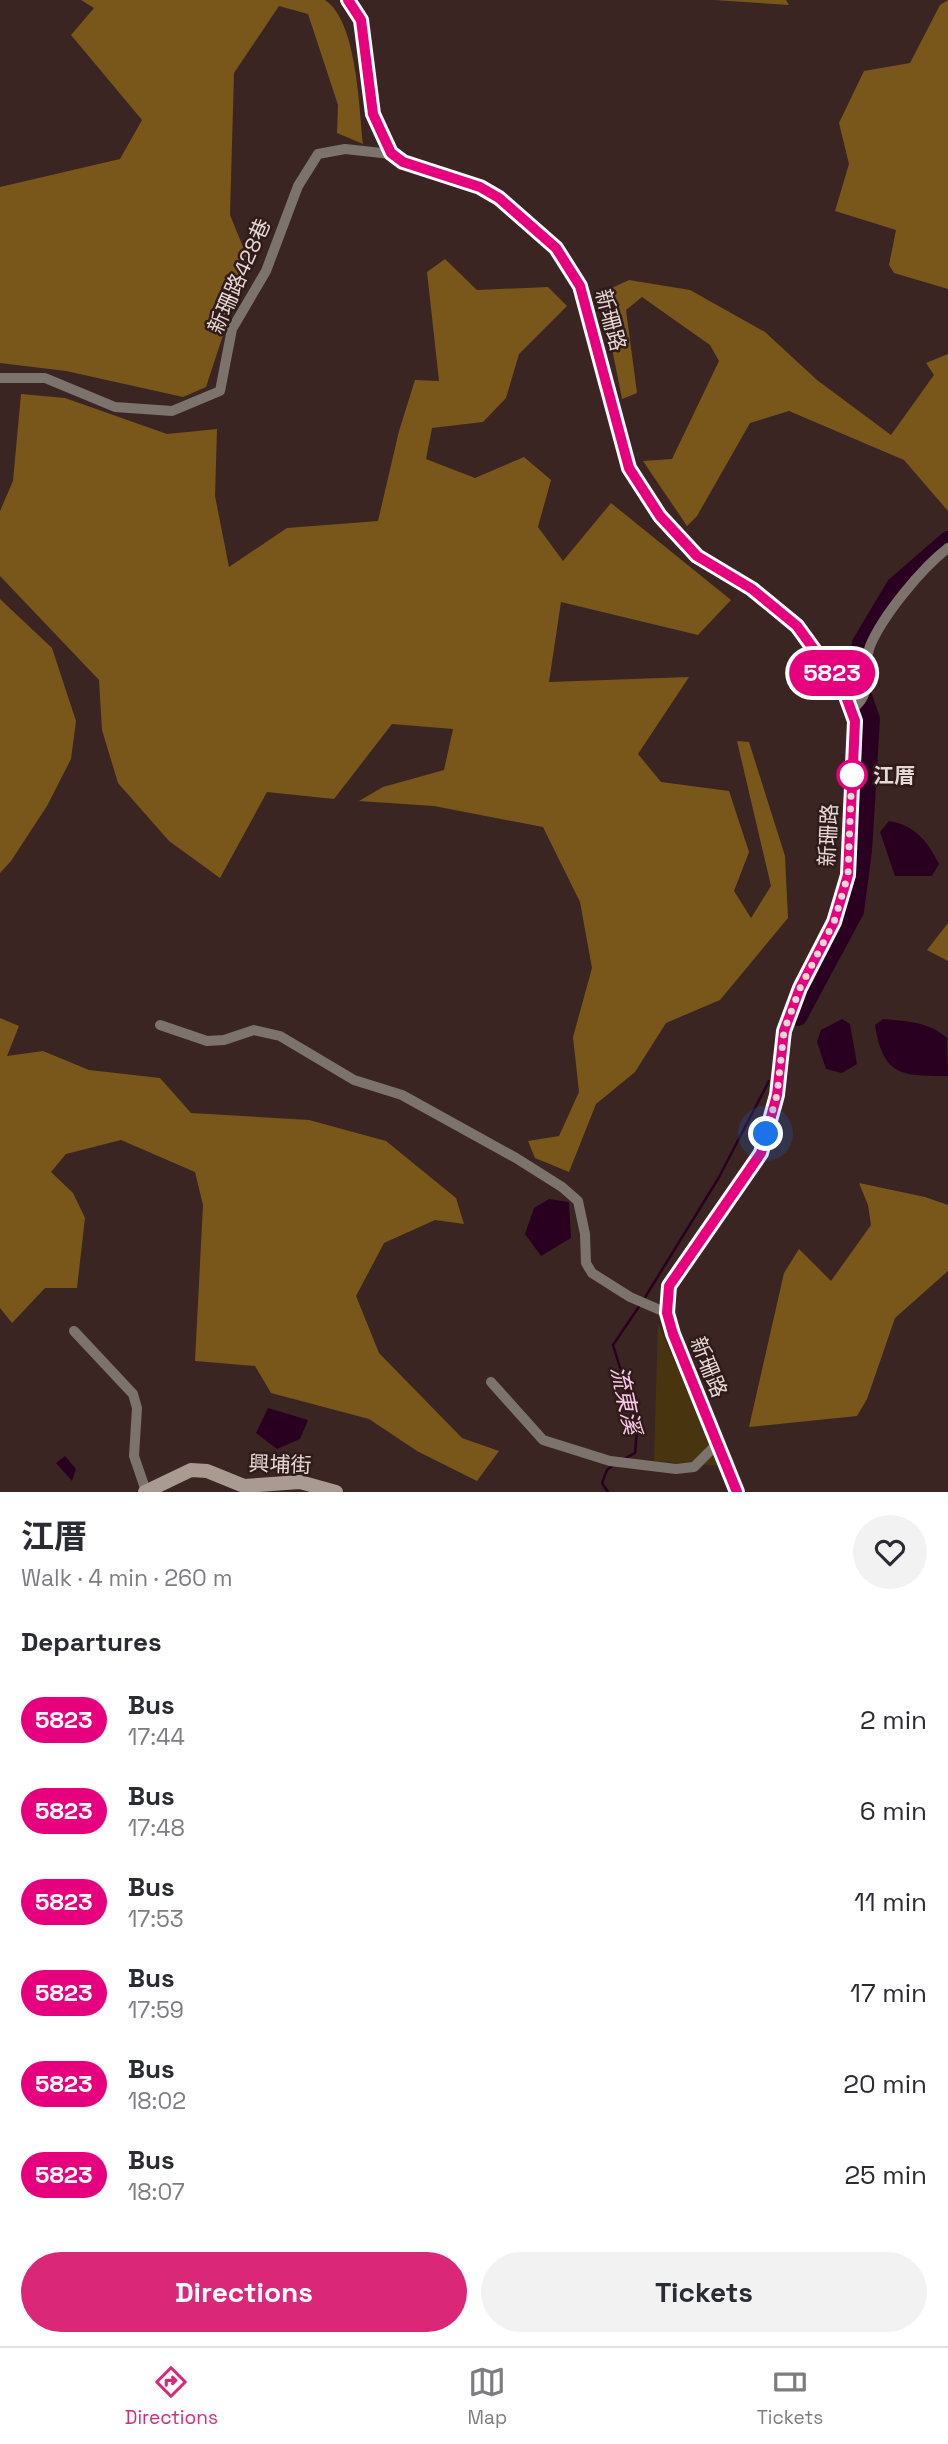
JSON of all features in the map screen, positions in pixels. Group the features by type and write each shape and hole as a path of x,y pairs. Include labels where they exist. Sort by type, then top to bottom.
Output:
{"street":[{"path":"348,0 361,20 373,114 391,153"},
{"name":"新珊路428巷","path":"0,378 45,378 115,407 172,411 220,391 232,329 265,271 298,186 318,154 345,149 391,153"},
{"name":"新珊路","path":"391,153 403,162 480,187 499,198 556,248 580,286 629,468 660,516 697,556 752,589 797,626 856,707 848,875 834,922 800,988 784,1031 777,1095 761,1153 669,1286 660,1310 737,1492"},
{"path":"856,707 867,693 865,663 872,642 918,576 948,548"},
{"path":"160,1025 208,1041 224,1040 254,1030 280,1036 354,1080 402,1095 516,1158 562,1187 578,1202 585,1234 586,1263 592,1273 630,1297 660,1310"},
{"path":"74,1331 133,1394 136,1408 134,1456 146,1491"},
{"path":"491,1382 543,1440 610,1461 676,1469 694,1467 718,1444"},
{"name":"興埔街","path":"146,1491 191,1470 207,1471 244,1486 300,1482 336,1492"}],"shaded area":[{"path":"81,0 325,0 336,11 350,45 358,88 363,144 337,133 338,105 308,14 279,6 234,73 230,215 248,259 206,387 183,397 66,371 0,363 0,187 120,159 142,120 71,35 94,8"},
{"path":"714,0 786,0 789,5"},
{"path":"948,0 948,289 894,273 889,265 896,230 835,211 849,164 839,123 864,71 910,63 940,5"},
{"path":"445,259 477,290 548,287 567,306 519,354 506,398 483,422 432,428 426,459 475,478 524,457 551,480 538,527 563,561 611,503 731,600 698,635 561,602 549,682 689,677 638,754 661,782 729,791 749,852 734,891 751,918 771,886 737,741 749,742 785,856 788,918 720,1000 666,1023 635,1072 596,1104 569,1172 535,1158 528,1141 559,1136 579,1092 573,1037 592,968 580,902 543,827 434,806 359,801 383,787 444,770 453,729 392,724 334,799 267,792 220,878 169,841 118,783 102,730 99,680 0,576 0,511 13,481 21,394 65,398 167,434 217,429 215,496 229,567 287,528 378,521 399,431 415,380 439,381 427,272"},
{"path":"629,280 690,290 765,332 817,380 891,435 934,375 926,363 948,354 948,511 904,460 789,411 750,423 697,516 687,526 643,461 672,459 719,361 710,345 642,297 626,310 637,393 622,399 601,293"},
{"path":"0,599 52,648 76,721 71,759 47,806 11,861 0,873"},
{"path":"889,821 906,826 925,842 939,864 932,876 895,876 880,832"},
{"path":"948,923 948,961 927,950"},
{"path":"0,1018 19,1026 7,1056 43,1051 89,1070 160,1078 191,1113 309,1120 386,1141 456,1198 464,1224 435,1220 384,1243 356,1296 379,1353 462,1438 499,1451 477,1481 417,1451 369,1419 271,1393 255,1366 195,1361 203,1205 195,1172 121,1140 66,1154 51,1172 73,1193 85,1218 77,1288 45,1288 12,1323 0,1308"},
{"path":"842,1019 850,1024 857,1064 842,1073 826,1069 817,1042 821,1030"},
{"path":"883,1019 925,1025 947,1038 948,1076 907,1074 890,1064 883,1055 875,1025"},
{"path":"859,1183 925,1197 948,1205 948,1271 895,1318 867,1399 857,1416 749,1427 784,1273 799,1249 831,1281 871,1225 868,1205"},
{"path":"549,1199 569,1202 571,1238 541,1256 525,1234 534,1208"},
{"path":"658,1323 720,1466 654,1461"},
{"path":"268,1408 308,1420 300,1439 277,1449 256,1433"},
{"path":"65,1456 76,1469 72,1481 56,1463"}],"waterway":[{"name":"流東溪","path":"798,1017 855,911 863,851 871,719 857,679 861,643 895,586 948,540"},
{"name":"流東溪","path":"644,1299 718,1179 769,1081"},
{"name":"流東溪","path":"624,1459 635,1453 637,1430 613,1345 640,1305"},
{"name":"流東溪","path":"608,1492 602,1483 607,1470 612,1466"}],"bus line":[{"name":"5823","path":"348,0 361,20 373,114 391,153 403,162 428,172 480,187 530,222 556,248 580,286 629,468 660,516 697,556 752,589 797,626 844,691 852,709 855,721 848,875 834,922 800,988 784,1031 777,1095 761,1153 688,1253 669,1286 667,1313 673,1334 737,1492"}],"place":[{"name":"江厝","path":"852,775"}],"route":[{"path":"766,1134 777,1095 784,1031 800,988 834,922 848,875 852,769 852,775"}]}
